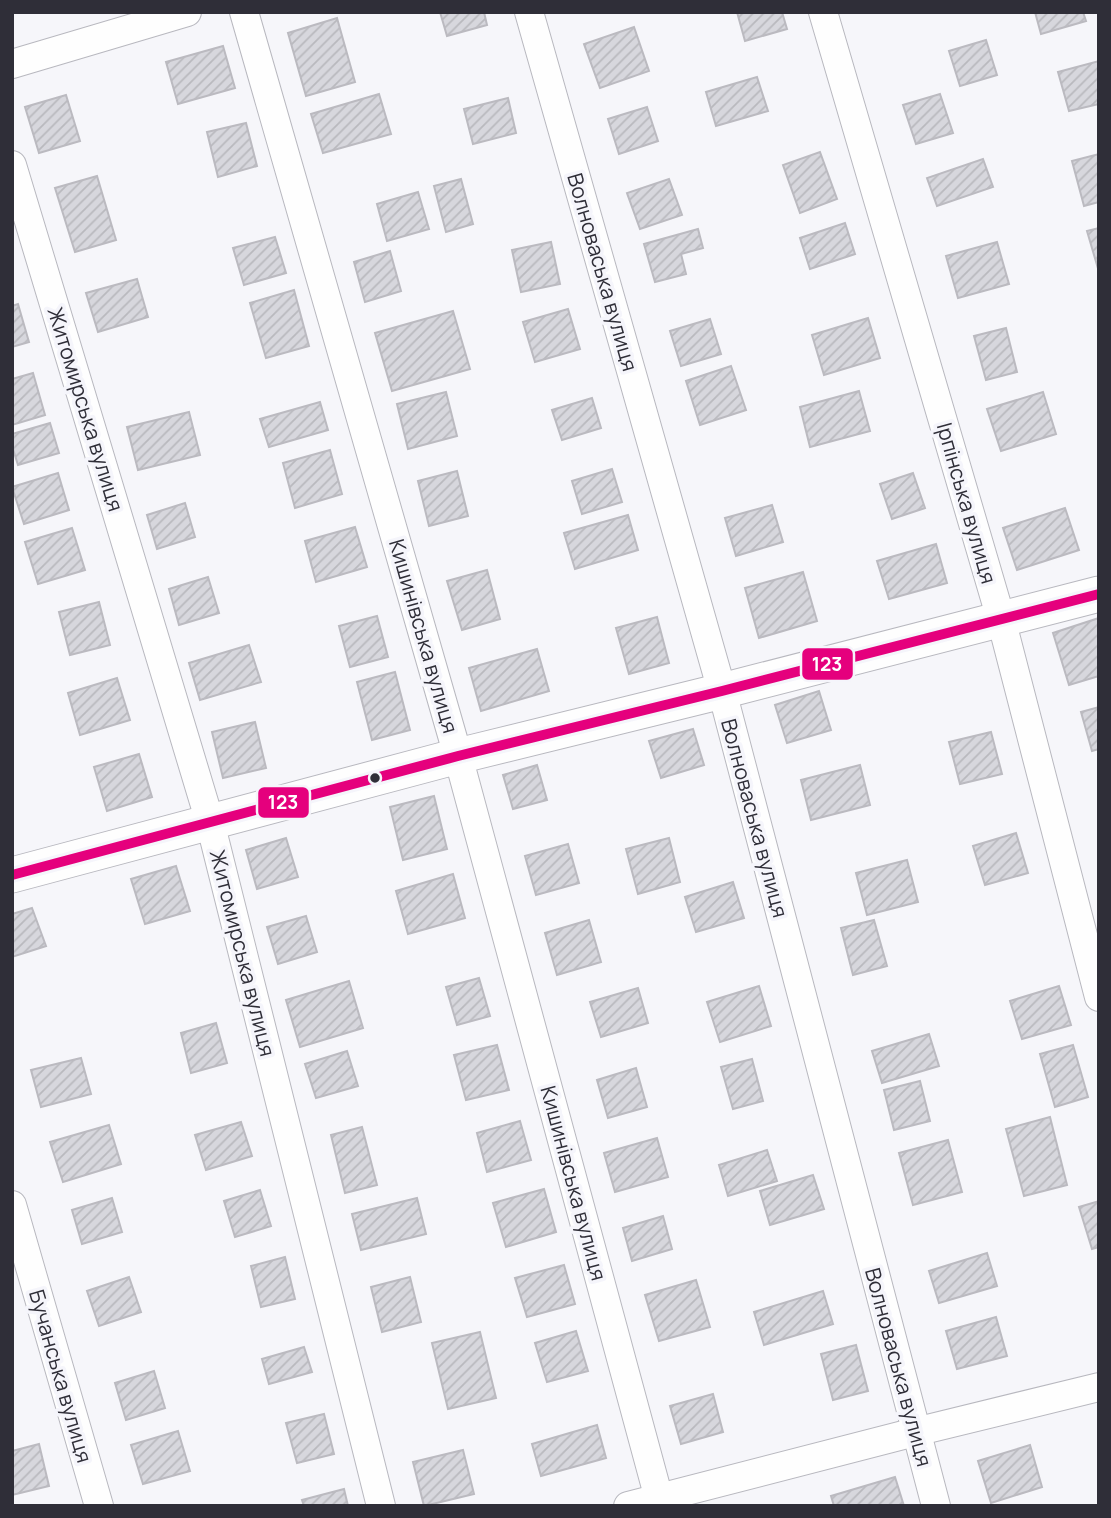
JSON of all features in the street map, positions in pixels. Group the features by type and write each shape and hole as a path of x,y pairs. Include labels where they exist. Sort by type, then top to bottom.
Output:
{"street":[{"path":"12,64 187,12"},
{"name":"Кишинівська вулиця","path":"244,12 458,756 660,1502"},
{"name":"Волноваська вулиця","path":"529,12 722,691 936,1506"},
{"name":"Ірпінська вулиця","path":"823,12 1001,619 1099,996"},
{"name":"Житомирська вулиця","path":"12,165 211,822 381,1506"},
{"path":"12,875 458,756 1099,594"},
{"name":"Бучанська вулиця","path":"12,1205 99,1506"},
{"path":"628,1506 660,1502 915,1432 1099,1387"}],"building":[{"path":"440,12 484,12 487,25 447,36"},
{"path":"737,12 782,12 787,29 745,41"},
{"path":"1035,12 1083,12 1086,21 1041,34"},
{"path":"337,18 355,82 306,96 288,33"},
{"path":"634,27 649,71 600,88 584,44"},
{"path":"986,40 997,75 960,86 949,51"},
{"path":"223,46 235,88 178,104 166,62"},
{"path":"1099,61 1099,104 1069,111 1058,72"},
{"path":"757,77 768,111 716,126 706,92"},
{"path":"379,94 391,134 323,153 311,114"},
{"path":"940,94 953,133 916,144 903,105"},
{"path":"66,95 80,141 39,153 25,107"},
{"path":"508,98 516,133 473,144 464,109"},
{"path":"647,107 658,141 619,154 608,119"},
{"path":"246,123 257,166 218,177 207,132"},
{"path":"820,152 837,199 800,213 783,165"},
{"path":"1099,154 1099,202 1084,206 1072,161"},
{"path":"983,159 993,187 937,206 927,178"},
{"path":"97,176 116,240 75,252 55,188"},
{"path":"461,179 473,224 446,232 434,186"},
{"path":"669,179 682,215 640,229 627,193"},
{"path":"418,192 429,229 387,241 377,204"},
{"path":"845,223 855,254 810,269 800,238"},
{"path":"1099,228 1099,272 1087,231"},
{"path":"698,229 703,248 681,254 686,274 655,282 644,244"},
{"path":"275,237 286,273 244,285 233,248"},
{"path":"551,242 560,284 521,292 512,250"},
{"path":"997,242 1009,284 958,298 946,256"},
{"path":"390,251 401,291 365,302 354,262"},
{"path":"137,279 148,317 98,332 86,293"},
{"path":"294,290 309,346 266,358 250,303"},
{"path":"18,304 29,342 12,347 12,306"},
{"path":"568,309 580,349 535,362 523,322"},
{"path":"453,311 470,369 392,391 375,333"},
{"path":"868,318 880,358 824,375 812,335"},
{"path":"710,319 721,354 681,366 670,331"},
{"path":"1006,328 1017,372 986,380 974,336"},
{"path":"731,366 746,410 700,425 686,381"},
{"path":"33,373 45,415 12,425 12,379"},
{"path":"859,391 870,431 810,447 800,407"},
{"path":"446,392 457,436 408,449 397,404"},
{"path":"1043,392 1056,434 1001,451 987,409"},
{"path":"592,398 601,428 562,440 552,410"},
{"path":"320,402 328,430 269,447 260,419"},
{"path":"189,412 200,455 138,470 127,427"},
{"path":"50,423 59,453 18,465 12,446 12,434"},
{"path":"330,450 342,494 295,508 283,463"},
{"path":"612,469 622,502 582,514 572,481"},
{"path":"457,471 468,516 429,526 418,481"},
{"path":"58,473 69,510 24,524 12,487"},
{"path":"913,473 925,508 892,519 880,484"},
{"path":"185,503 195,537 157,549 147,515"},
{"path":"772,505 783,542 736,556 725,518"},
{"path":"1065,508 1079,550 1017,570 1003,528"},
{"path":"628,515 638,550 575,569 564,533"},
{"path":"355,527 367,567 316,582 305,541"},
{"path":"72,528 85,570 38,584 25,542"},
{"path":"936,544 947,583 889,599 877,561"},
{"path":"487,570 500,619 462,630 447,581"},
{"path":"803,572 817,621 759,638 745,588"},
{"path":"208,577 219,613 179,625 169,589"},
{"path":"99,602 110,645 70,655 59,612"},
{"path":"377,616 388,657 350,667 339,626"},
{"path":"657,617 669,663 629,674 616,628"},
{"path":"1099,618 1099,676 1069,685 1053,633"},
{"path":"249,645 261,682 200,700 189,663"},
{"path":"537,649 549,691 481,711 469,668"},
{"path":"395,672 410,730 372,740 357,682"},
{"path":"117,678 130,720 80,735 68,693"},
{"path":"819,691 831,730 787,743 775,705"},
{"path":"1099,707 1099,749 1092,751 1081,712"},
{"path":"255,722 266,768 223,778 212,732"},
{"path":"693,729 704,765 661,778 649,741"},
{"path":"991,732 1002,774 960,784 949,742"},
{"path":"139,754 152,797 107,811 94,767"},
{"path":"537,765 547,800 513,809 503,775"},
{"path":"860,765 870,805 811,820 801,780"},
{"path":"434,796 447,849 403,860 390,807"},
{"path":"1016,833 1028,873 985,885 973,846"},
{"path":"286,838 298,877 257,889 246,850"},
{"path":"669,838 680,882 638,894 626,849"},
{"path":"568,844 579,883 536,895 525,856"},
{"path":"907,860 918,902 867,915 856,873"},
{"path":"176,866 190,911 145,924 131,879"},
{"path":"453,874 465,918 408,934 396,891"},
{"path":"733,882 744,918 696,932 685,897"},
{"path":"32,908 46,946 12,957 12,914"},
{"path":"306,916 317,952 278,964 267,927"},
{"path":"589,920 601,962 557,975 545,933"},
{"path":"874,920 887,966 853,975 841,928"},
{"path":"479,978 490,1016 457,1025 446,987"},
{"path":"349,981 363,1028 300,1047 286,1000"},
{"path":"759,986 771,1026 720,1042 707,1002"},
{"path":"1059,986 1071,1025 1022,1039 1010,1001"},
{"path":"638,988 648,1023 601,1037 590,1002"},
{"path":"216,1023 227,1063 191,1073 181,1033"},
{"path":"929,1034 939,1066 882,1083 872,1051"},
{"path":"497,1045 509,1090 466,1100 454,1055"},
{"path":"1073,1045 1088,1097 1055,1107 1040,1054"},
{"path":"347,1051 358,1086 316,1098 305,1064"},
{"path":"81,1058 91,1094 41,1107 31,1070"},
{"path":"752,1059 763,1101 733,1109 721,1067"},
{"path":"636,1068 647,1107 608,1118 597,1080"},
{"path":"920,1081 930,1121 894,1130 884,1090"},
{"path":"1050,1117 1067,1185 1024,1196 1006,1129"},
{"path":"520,1121 531,1160 487,1172 477,1133"},
{"path":"241,1122 252,1156 206,1170 195,1135"},
{"path":"109,1125 121,1164 63,1182 50,1142"},
{"path":"362,1127 377,1185 345,1193 331,1135"},
{"path":"657,1138 668,1177 615,1192 604,1153"},
{"path":"948,1140 962,1192 913,1205 899,1153"},
{"path":"767,1150 777,1181 728,1196 719,1165"},
{"path":"813,1175 824,1209 770,1225 760,1191"},
{"path":"544,1189 556,1232 506,1247 493,1203"},
{"path":"260,1190 271,1226 235,1237 224,1201"},
{"path":"112,1198 122,1232 82,1244 72,1210"},
{"path":"417,1198 426,1234 361,1250 352,1214"},
{"path":"1099,1201 1099,1247 1092,1249 1079,1207"},
{"path":"663,1216 672,1249 632,1261 623,1228"},
{"path":"987,1253 997,1286 939,1303 929,1271"},
{"path":"285,1257 295,1299 261,1307 251,1266"},
{"path":"564,1265 575,1304 527,1317 515,1278"},
{"path":"129,1277 141,1312 99,1326 87,1291"},
{"path":"410,1277 421,1322 382,1332 371,1287"},
{"path":"696,1280 710,1327 659,1341 645,1295"},
{"path":"823,1291 833,1324 764,1345 754,1312"},
{"path":"996,1317 1007,1356 957,1369 946,1331"},
{"path":"576,1331 588,1371 547,1382 535,1343"},
{"path":"480,1332 496,1398 448,1409 432,1343"},
{"path":"856,1345 868,1391 833,1400 821,1354"},
{"path":"304,1347 312,1372 269,1384 262,1359"},
{"path":"154,1371 165,1408 126,1420 115,1383"},
{"path":"713,1394 723,1432 681,1444 670,1406"},
{"path":"324,1414 334,1454 297,1463 286,1423"},
{"path":"597,1425 606,1458 541,1476 532,1444"},
{"path":"178,1431 190,1471 143,1484 131,1445"},
{"path":"39,1444 49,1486 12,1495 12,1451"},
{"path":"1030,1445 1042,1487 991,1503 978,1461"},
{"path":"463,1450 474,1494 424,1506 413,1462"},
{"path":"895,1477 904,1506 834,1506 831,1496"},
{"path":"344,1489 348,1506 304,1506 302,1500"}],"transit line":[{"name":"123","path":"12,875 458,756 1099,594"}]}
